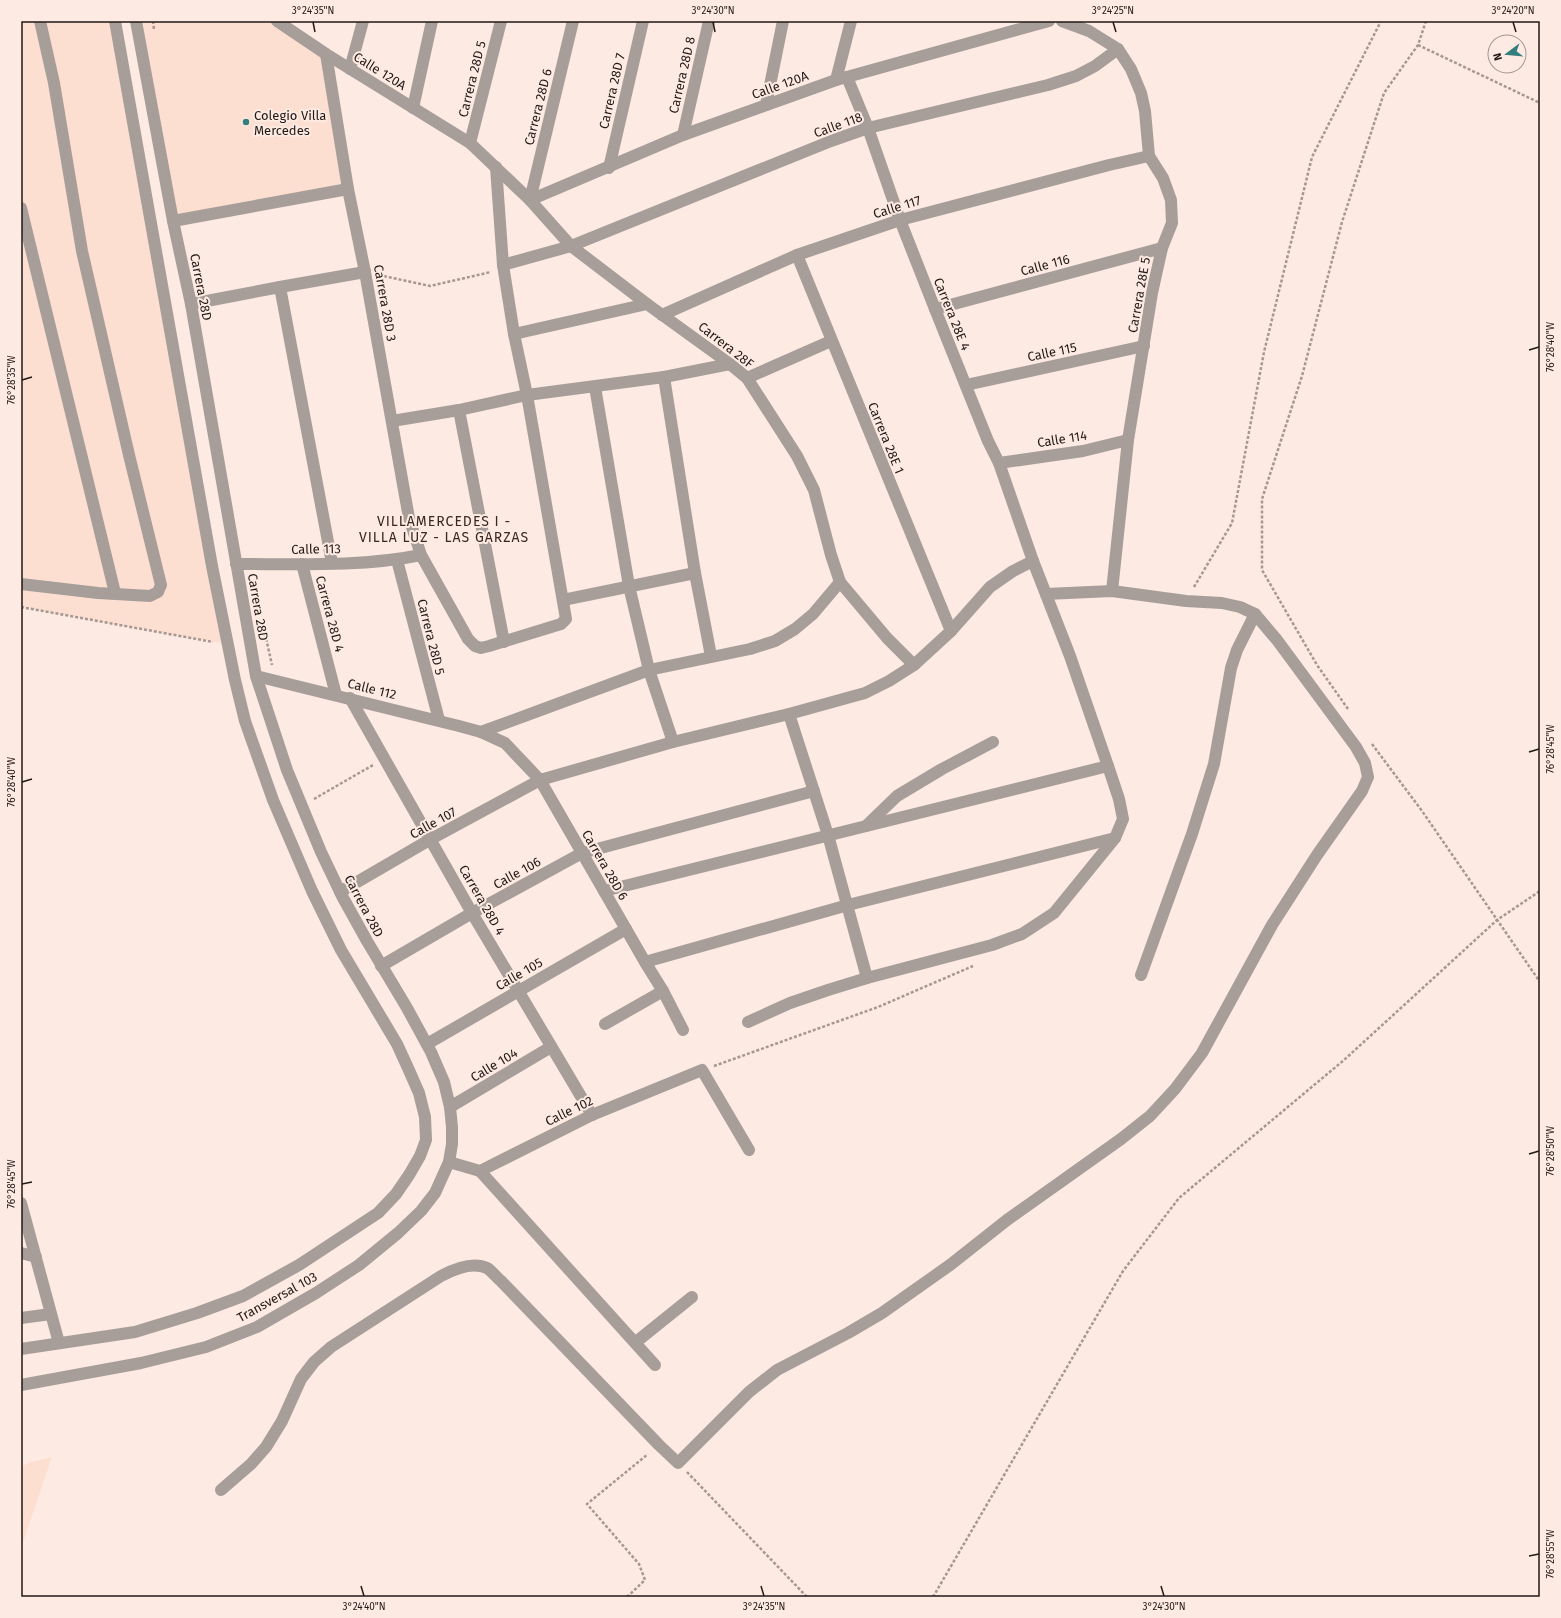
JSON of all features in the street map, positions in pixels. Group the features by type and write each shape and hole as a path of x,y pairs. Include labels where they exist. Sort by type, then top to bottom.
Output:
{"street":[{"path":"21,584 98,593 150,596 158,592 161,585 129,455 82,251 54,83 40,21"},
{"path":"114,21 227,644"},
{"name":"Carrera 28D","path":"136,21 173,221 191,304 256,676 287,770 301,807 340,892 427,1044 444,1082 450,1106 452,1127 452,1144 449,1162"},
{"name":"Calle 120A","path":"277,21 291,26 326,54 470,143"},
{"path":"350,69 363,21"},
{"path":"413,108 432,21"},
{"name":"Carrera 28D 5","path":"470,143 501,21"},
{"name":"Carrera 28D 6","path":"530,200 574,21"},
{"name":"Carrera 28D 7","path":"609,168 643,21"},
{"name":"Carrera 28D 8","path":"683,135 709,21"},
{"path":"766,105 783,21"},
{"path":"842,78 851,21"},
{"name":"Calle 120A","path":"530,200 609,168 683,135 842,78 1049,21"},
{"name":"Carrera 28E 5","path":"1062,21 1089,31 1118,49 1131,68 1145,111 1149,156 1163,178 1171,200 1172,223 1162,248 1152,293 1128,440 1112,591"},
{"name":"Calle 118","path":"503,265 571,246 831,141 868,128 1048,85 1076,76 1095,66 1118,49"},
{"name":"Carrera 28D 3","path":"326,54 348,189 365,272 409,518 421,555"},
{"name":"Carrera 28E 4","path":"748,1022 790,1003 867,978 992,945 1022,934 1054,913 1115,838 1123,819 1119,799 1070,656 1033,562 999,463 988,441 900,220 868,128 842,78"},
{"name":"Carrera 28F","path":"470,143 530,200 571,246 747,378 796,456 814,490 831,555 840,582 887,638 914,665"},
{"name":"Calle 117","path":"662,315 797,255 900,220 1109,165 1149,156"},
{"path":"421,555 468,639 475,646 481,648 504,642 564,622 566,619 527,395 514,334 503,265 496,167"},
{"path":"173,221 348,189"},
{"path":"21,208 115,593"},
{"name":"Calle 116","path":"935,309 1162,248"},
{"name":"Carrera 28E 1","path":"797,255 951,631"},
{"path":"191,304 365,272"},
{"path":"280,287 332,563"},
{"path":"514,334 647,304"},
{"path":"747,378 831,341"},
{"name":"Calle 115","path":"966,385 1144,346"},
{"path":"392,421 459,410 527,395 664,377 730,364"},
{"path":"664,377 695,574 711,656"},
{"path":"595,387 629,586 649,670 673,742"},
{"path":"459,410 504,642"},
{"name":"Calle 114","path":"999,463 1084,451 1128,440"},
{"name":"Calle 113","path":"236,564 302,564 397,560 421,555"},
{"name":"Carrera 28D 5","path":"397,560 439,720"},
{"name":"Calle 107","path":"340,892 431,839 540,780 673,742 789,714 865,693 889,681 914,665 951,631 990,587 1013,571 1033,562"},
{"name":"Carrera 28D 4","path":"302,564 336,695"},
{"path":"563,600 695,574"},
{"path":"482,732 649,670 750,649 775,641 795,629 813,614 840,582"},
{"path":"221,1490 251,1464 266,1447 282,1421 301,1379 320,1357 343,1339 441,1276 456,1268 472,1265 487,1268 502,1281 678,1463 749,1392 778,1370 848,1334 882,1313 950,1265 1007,1220 1121,1139 1150,1116 1175,1089 1202,1052 1272,926 1317,855 1362,791 1368,777 1365,763 1356,747 1277,640 1255,614 1240,607 1222,603 1186,601 1112,591 1046,594"},
{"path":"1141,975 1192,834 1214,764 1231,668 1237,650 1255,614"},
{"name":"Transversal 103","path":"21,1349 135,1332 197,1313 243,1296 299,1265 378,1213 396,1194 420,1156 426,1140 425,1117 418,1093 396,1044 341,950 289,841 245,721 227,644"},
{"name":"Calle 112","path":"256,676 439,720 482,732"},
{"name":"Carrera 28D 4","path":"350,698 472,913 592,1115"},
{"path":"789,714 828,835 867,978"},
{"name":"Carrera 28D 6","path":"482,732 505,743 540,780 645,962 664,992 683,1030"},
{"path":"866,826 897,796 942,769 993,742"},
{"path":"604,891 1108,766"},
{"name":"Calle 106","path":"382,966 472,913 582,853 814,791"},
{"path":"645,962 848,904 1115,838"},
{"name":"Calle 105","path":"427,1044 626,929"},
{"path":"604,1024 664,992"},
{"name":"Calle 104","path":"450,1106 551,1047"},
{"path":"702,1070 749,1150"},
{"name":"Calle 102","path":"480,1171 592,1115 702,1070"},
{"path":"449,1162 480,1171 636,1342 655,1365"},
{"name":"Transversal 103","path":"21,1385 141,1363 206,1346 258,1327 316,1293 359,1265 398,1233 421,1210 435,1193 449,1162"},
{"path":"21,1203 59,1343"},
{"path":"21,1253 36,1257"},
{"path":"636,1342 692,1296"},
{"path":"21,1318 51,1314"}],"path":[{"path":"1186,601 1232,523 1264,352 1312,157 1382,21"},
{"path":"1348,710 1316,665 1262,570 1262,499 1302,376 1342,222 1384,93 1418,44 1426,21"},
{"path":"1418,44 1540,103"},
{"path":"365,272 430,286 488,274 503,265"},
{"path":"21,607 227,644"},
{"path":"1371,742 1422,811 1540,982"},
{"path":"301,807 384,759"},
{"path":"933,1597 1123,1271 1179,1198 1344,1060 1497,920 1540,891"},
{"path":"702,1070 878,1007 968,969 974,965"},
{"path":"627,1597 645,1580 640,1564 587,1504 659,1445"},
{"path":"678,1463 806,1597"}],"shaded area":[{"path":"21,21 115,21 227,644 21,607"},
{"name":"Colegio Villa Mercedes","path":"136,21 277,21 326,54 348,189 173,221"},
{"path":"52,1457 21,1548 21,1467 28,1463"}],"place":[{"name":"Colegio Villa Mercedes","path":"246,122"}],"district":[{"name":"VILLAMERCEDES I - VILLA LUZ - LAS GARZAS","path":"444,530"}]}
